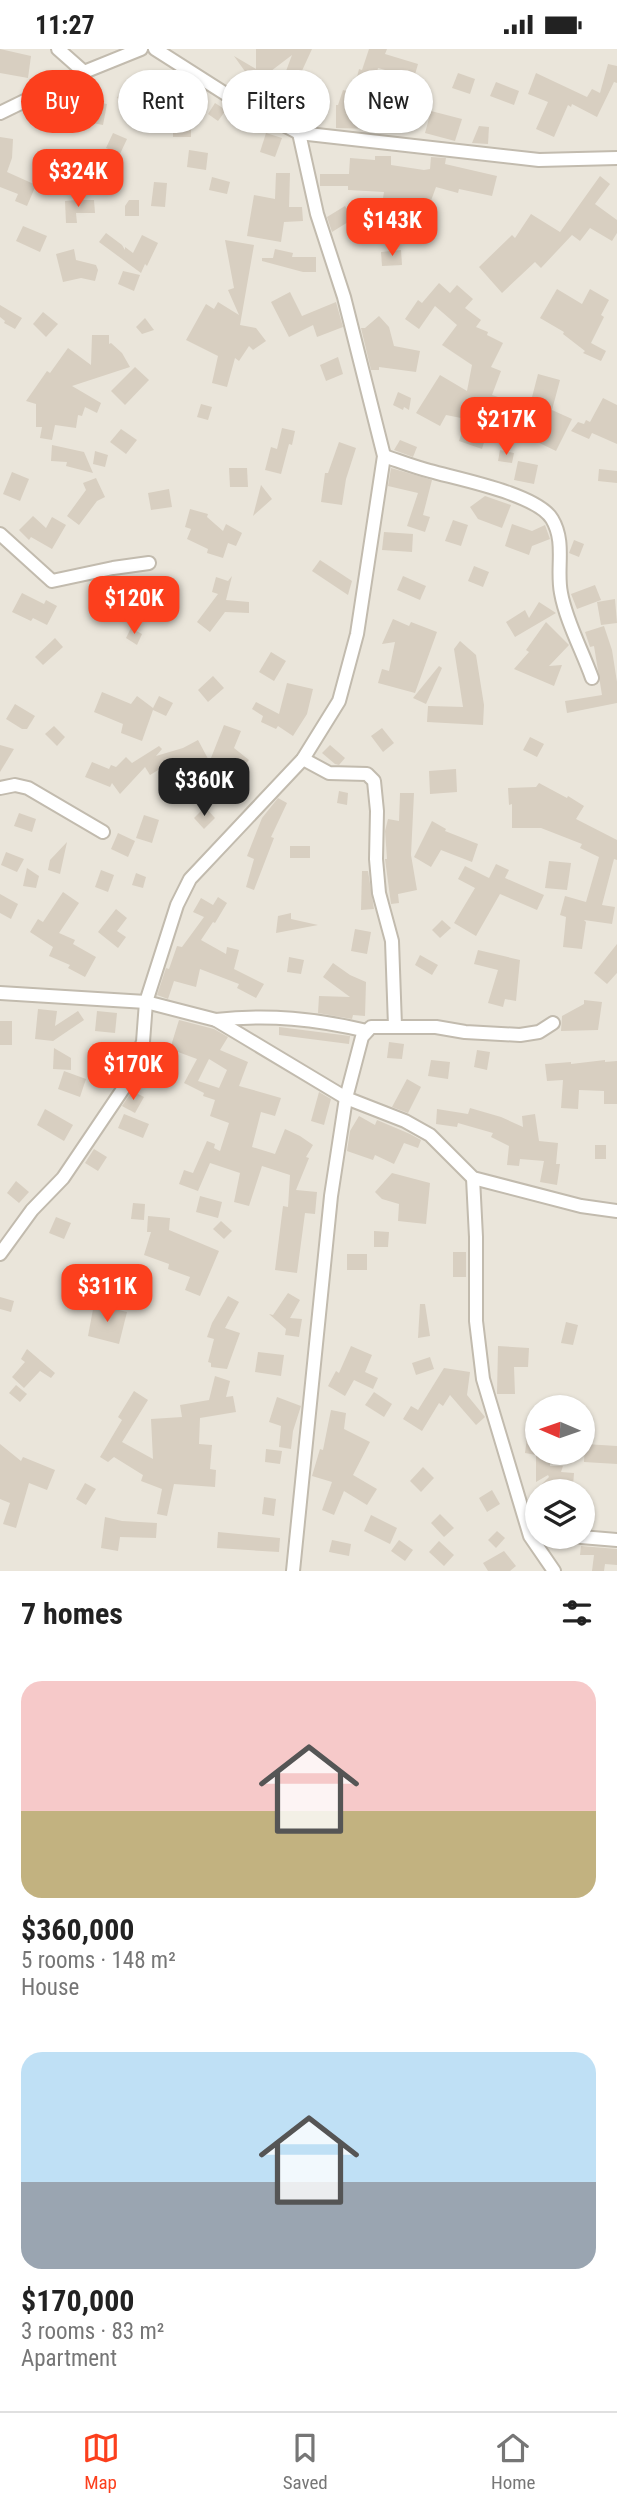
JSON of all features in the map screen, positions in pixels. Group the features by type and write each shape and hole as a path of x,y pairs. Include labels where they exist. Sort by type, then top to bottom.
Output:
{"street":[{"path":"58,49 82,70"},
{"path":"89,70 141,49"},
{"path":"155,49 222,92"},
{"path":"0,113 21,103"},
{"path":"0,1254 32,1210 63,1178 122,1089 143,1042 146,1002 177,905 190,879 303,759 339,701 357,634 384,456 344,297 317,214 299,133 539,160 617,158"},
{"path":"384,456 511,493 549,514 559,537 560,589 564,606 592,678"},
{"path":"0,534 52,581 149,563"},
{"path":"303,759 325,772 367,774 374,781 377,871 379,893 392,941 395,1025"},
{"path":"0,788 15,785 29,788 103,832"},
{"path":"0,993 146,1002 216,1020 346,1098 405,1121 430,1135 473,1178 581,1206 617,1211"},
{"path":"216,1020 279,1016 326,1021 367,1031"},
{"path":"293,1571 331,1196 346,1098 362,1037 371,1027 395,1025 520,1035 539,1032 553,1023"},
{"path":"473,1178 477,1237 476,1321 483,1379 525,1508"},
{"path":"595,1538 617,1540"},
{"path":"541,1549 554,1571"}],"shaded area":[{"path":"0,49 617,49 617,1571 0,1571"}],"building":[{"path":"0,49 31,56 29,70 21,70 21,77 0,73"},
{"path":"256,49 312,49 302,70 286,70 292,55 272,70 244,70 234,56 256,69"},
{"path":"369,49 387,49 385,54 418,64 416,70 362,70"},
{"path":"608,64 617,66 617,83 614,82 597,117 572,104 571,107 568,105 554,137 536,129 548,102 528,94 536,73 587,97 592,89 600,93"},
{"path":"458,73 475,79 470,94 452,88"},
{"path":"496,82 519,91 514,105 490,96"},
{"path":"343,90 344,128 336,128 336,105"},
{"path":"215,103 222,107 222,116 218,121 208,114"},
{"path":"433,112 462,119 455,141 425,133 433,133"},
{"path":"479,126 489,127 488,144 472,143"},
{"path":"113,133 127,139 120,154 106,148"},
{"path":"173,133 191,133 191,137 173,137"},
{"path":"266,133 282,138 275,157 260,152"},
{"path":"0,137 13,139 12,158 7,172 36,185 27,206 15,201 18,194 0,187"},
{"path":"189,150 208,153 206,170 187,167"},
{"path":"375,156 391,156 391,165 424,170 430,169 431,157 446,158 445,164 497,176 492,196 459,189 458,193 436,187 421,228 402,221 410,201 383,198 384,192 348,190 348,186 320,186 320,174 349,174 350,158 375,160"},
{"path":"276,173 290,173 289,207 302,207 303,221 284,222 281,242 247,236 254,195 275,199"},
{"path":"600,176 610,184 595,204 617,220 617,233 612,241 590,228 580,241 572,235 541,268 535,262 502,293 479,267 512,235 515,238 531,214 560,232"},
{"path":"212,177 230,182 227,194 209,190"},
{"path":"154,182 167,183 165,207 151,206"},
{"path":"94,200 95,213 76,213 77,223 66,223 65,201"},
{"path":"129,200 139,200 139,216 125,216 125,206"},
{"path":"345,206 353,219 332,232 327,217"},
{"path":"23,226 47,236 40,252 16,241"},
{"path":"106,233 125,250 125,247 133,253 142,235 158,243 141,273 99,242"},
{"path":"225,240 254,245 240,325 256,328 266,341 253,350 249,346 239,361 235,358 227,387 212,383 218,356 186,340 206,304 214,309 218,302 239,315 228,290 234,288"},
{"path":"74,249 76,260 96,265 98,270 95,281 81,278 63,282 56,254"},
{"path":"275,249 293,253 292,257 316,257 316,272 303,272 262,261 262,258 273,258"},
{"path":"401,250 402,265 382,266 381,252"},
{"path":"123,271 140,275 134,291 118,284"},
{"path":"439,283 450,293 457,285 473,299 465,308 481,320 476,327 503,343 491,367 501,371 492,395 522,405 525,398 531,401 538,374 560,380 552,410 572,419 556,451 525,436 529,423 500,410 499,415 493,413 482,449 459,441 466,419 446,415 440,426 416,413 440,375 467,391 472,365 442,345 457,325 435,306 419,329 405,319 418,300 422,303"},
{"path":"557,289 582,304 590,289 609,300 591,343 606,351 601,361 583,353 585,351 563,334 564,332 540,318"},
{"path":"290,292 302,316 336,302 343,327 317,337 313,325 289,337 271,302"},
{"path":"0,305 22,318 15,329 4,323 0,317"},
{"path":"43,312 58,324 46,337 33,324"},
{"path":"379,316 389,327 394,346 420,351 416,372 379,367 379,370 371,370 361,328 365,328"},
{"path":"145,318 154,330 142,334 136,327"},
{"path":"92,335 109,335 109,344 122,353 130,367 72,386 101,403 97,413 85,407 82,416 78,415 76,428 55,425 52,440 40,438 42,427 36,427 36,404 26,401 47,371 50,373 68,348 91,365"},
{"path":"338,357 343,374 326,381 320,365"},
{"path":"135,367 149,380 125,405 111,391"},
{"path":"398,392 411,398 409,410 393,405"},
{"path":"603,398 617,405 617,444 592,433 589,439 571,431 578,422 590,422"},
{"path":"201,404 212,407 208,420 197,417"},
{"path":"282,428 295,431 281,474 265,470 271,447 277,449"},
{"path":"121,429 137,440 126,454 110,442"},
{"path":"400,440 417,447 413,457 394,450"},
{"path":"339,442 356,448 346,479 342,505 321,502 325,473 328,473"},
{"path":"52,445 84,452 93,473 66,466 67,462 51,461"},
{"path":"500,450 514,453 512,463 498,461"},
{"path":"95,451 108,455 105,467 93,464"},
{"path":"518,461 538,465 534,484 514,480"},
{"path":"229,468 247,468 248,487 230,487"},
{"path":"391,468 432,480 423,515 430,517 425,532 407,526 418,493 388,486"},
{"path":"599,469 617,471 617,483 598,481"},
{"path":"12,472 29,479 20,501 3,494"},
{"path":"96,478 105,497 97,501 79,525 67,516 86,490 83,483"},
{"path":"261,485 272,499 253,516"},
{"path":"169,489 172,507 151,510 148,493"},
{"path":"485,496 511,505 502,528 478,519 470,507"},
{"path":"190,509 208,514 207,517 223,531 226,524 242,533 236,546 228,543 223,558 207,553 208,549 187,539 191,529 185,527"},
{"path":"33,516 46,528 52,517 66,525 52,549 31,537 29,540 19,530"},
{"path":"453,520 468,525 461,546 445,541"},
{"path":"512,524 532,531 545,525 550,539 532,546 529,555 505,546"},
{"path":"384,532 413,534 412,552 382,550"},
{"path":"574,540 584,544 579,557 569,553"},
{"path":"320,560 352,581 348,595 312,571"},
{"path":"474,566 489,572 483,587 468,581"},
{"path":"232,576 226,600 249,602 249,613 225,612 210,632 197,622 218,594 212,592 216,577 228,581"},
{"path":"403,576 426,586 420,600 397,590"},
{"path":"134,581 162,583 161,597 132,591"},
{"path":"595,585 601,600 577,609 571,594"},
{"path":"22,593 44,604 46,600 57,606 47,625 12,612"},
{"path":"615,599 617,623 601,625 597,602"},
{"path":"539,602 556,613 515,637 506,622 525,610 529,618"},
{"path":"393,619 409,626 411,622 437,632 415,693 378,683 382,669 389,671 395,642 382,644"},
{"path":"546,622 569,645 549,666 562,665 554,686 514,669 529,652 526,650"},
{"path":"604,626 612,650 617,703 567,713 565,701 602,695 594,646 590,647 585,632"},
{"path":"131,628 142,634 137,645 126,638"},
{"path":"55,638 63,647 43,665 35,657"},
{"path":"460,641 476,655 484,705 483,725 427,722 428,706 463,707 454,649"},
{"path":"271,652 286,661 274,681 259,672"},
{"path":"439,666 442,668 426,704 413,698"},
{"path":"213,676 224,688 208,702 198,690"},
{"path":"287,683 313,689 307,714 293,736 278,726 276,729 261,722 263,716 252,709 256,702 279,714"},
{"path":"102,692 131,704 137,696 153,708 159,696 173,703 166,716 153,710 142,741 121,733 123,724 94,712"},
{"path":"15,704 35,716 27,729 22,729 6,719"},
{"path":"224,725 241,731 234,748 249,760 234,778 211,758"},
{"path":"54,726 65,737 57,746 45,734"},
{"path":"382,728 394,743 383,752 371,736"},
{"path":"530,737 544,744 537,757 523,750"},
{"path":"198,740 214,770 216,788 199,791 195,763 169,770 168,764 150,775 145,767 120,794 112,783 110,787 85,777 92,762 109,769 111,765 116,767 126,757 132,763 159,746 162,749 156,756 183,748"},
{"path":"0,745 14,749 0,772"},
{"path":"330,745 345,758 339,765 322,753"},
{"path":"456,769 457,792 430,794 429,771"},
{"path":"539,783 584,806 576,819 617,840 617,860 614,859 602,905 615,907 612,924 584,920 586,922 582,949 563,947 566,917 560,915 565,896 586,902 599,857 580,848 582,844 541,828 512,828 512,804 509,805 508,788 536,787"},
{"path":"339,791 348,793 347,805 337,803"},
{"path":"400,793 414,793 411,855 417,890 398,894 399,903 391,904 385,859 385,831 388,819 399,821"},
{"path":"278,798 287,803 271,837 274,838 254,890 246,887 254,859 247,856 262,818"},
{"path":"205,807 215,818 204,829 194,818"},
{"path":"19,813 36,819 32,832 14,826"},
{"path":"144,815 159,820 152,843 136,838"},
{"path":"432,821 446,829 445,831 478,844 472,862 441,850 431,867 414,857"},
{"path":"118,833 135,841 128,857 111,849"},
{"path":"67,842 60,874 48,870 50,860"},
{"path":"290,846 310,846 310,858 290,858"},
{"path":"6,852 24,859 17,872 1,865"},
{"path":"549,861 571,863 567,890 545,888"},
{"path":"496,864 509,870 505,878 544,895 537,910 500,894 476,936 454,923 475,888 458,879 465,866 489,878"},
{"path":"27,868 39,876 36,888 23,886"},
{"path":"101,870 114,875 108,892 95,887"},
{"path":"362,871 368,871 374,909 361,910"},
{"path":"136,873 146,877 143,888 132,885"},
{"path":"63,892 79,903 59,933 75,940 73,944 96,957 85,977 68,968 70,965 49,956 53,947 30,932 38,919 43,922"},
{"path":"0,894 18,904 11,919 0,913"},
{"path":"218,897 227,903 201,940 226,954 227,947 239,950 234,969 264,984 256,998 237,988 239,984 200,969 196,987 174,981 168,999 157,995 177,946 182,947 204,917 193,912 201,898 213,905"},
{"path":"116,909 127,918 117,931 126,937 118,948 98,932"},
{"path":"291,913 291,919 318,925 276,933 278,916"},
{"path":"442,920 451,928 440,938 432,930"},
{"path":"355,929 371,932 367,954 351,951"},
{"path":"617,944 617,973 607,984 594,973"},
{"path":"478,950 520,960 516,1001 505,999 503,1007 488,1003 498,970 474,964"},
{"path":"420,955 438,965 432,975 415,965"},
{"path":"289,957 304,960 301,974 287,972"},
{"path":"333,963 366,982 365,1016 353,1015 352,1019 318,1013 319,996 350,997 323,977"},
{"path":"584,1000 602,1002 598,1030 561,1031 562,1016 584,1004"},
{"path":"38,1009 57,1011 55,1026 78,1011 84,1020 53,1041 35,1039"},
{"path":"97,1011 117,1013 115,1033 95,1031"},
{"path":"179,1020 214,1029 228,1037 220,1050 248,1062 239,1086 281,1098 275,1116 261,1112 252,1147 275,1154 285,1129 313,1145 306,1157 309,1158 296,1190 317,1192 315,1214 305,1213 297,1273 275,1270 283,1206 288,1207 290,1175 262,1166 249,1206 234,1202 240,1173 210,1163 198,1191 179,1184 184,1170 193,1173 207,1141 215,1144 214,1148 220,1151 229,1123 210,1116 215,1100 203,1096 204,1093 184,1083 197,1059 170,1049","holes":["209,1059 227,1070 219,1088 198,1081"]},
{"path":"0,1021 12,1021 12,1045 0,1045"},
{"path":"279,1027 350,1036 349,1044 279,1035"},
{"path":"389,1042 404,1044 402,1059 387,1058"},
{"path":"151,1046 167,1053 156,1077 141,1071"},
{"path":"54,1048 71,1058 71,1070 53,1069"},
{"path":"477,1050 490,1052 487,1070 474,1067"},
{"path":"431,1060 450,1062 448,1079 428,1076"},
{"path":"617,1061 617,1104 604,1104 604,1091 579,1090 578,1109 561,1108 563,1080 547,1081 545,1064"},
{"path":"64,1071 86,1079 80,1097 58,1089"},
{"path":"407,1079 421,1087 408,1113 392,1107"},
{"path":"132,1091 144,1097 135,1113 122,1106"},
{"path":"319,1092 331,1099 324,1125 311,1121"},
{"path":"470,1108 523,1127 522,1116 535,1114 539,1141 558,1143 556,1164 560,1164 557,1185 540,1182 544,1161 520,1159 519,1166 507,1165 509,1146 491,1137 493,1133 458,1123 457,1127 436,1124 437,1109 468,1114"},
{"path":"45,1109 73,1125 64,1141 37,1125"},
{"path":"124,1114 149,1124 143,1138 118,1128"},
{"path":"359,1116 375,1125 377,1120 410,1134 421,1140 418,1148 404,1143 394,1164 375,1155 373,1160 347,1151 350,1131"},
{"path":"595,1145 606,1145 606,1159 595,1159"},
{"path":"94,1149 107,1157 98,1171 85,1163"},
{"path":"392,1173 430,1183 426,1224 398,1221 399,1204 382,1199 375,1192"},
{"path":"16,1181 29,1192 19,1203 7,1193"},
{"path":"200,1196 222,1202 218,1218 196,1212"},
{"path":"133,1203 145,1204 144,1220 131,1219"},
{"path":"148,1216 170,1218 169,1230 219,1251 200,1296 185,1290 190,1277 168,1269 169,1264 144,1255 151,1232 147,1232"},
{"path":"56,1217 71,1223 64,1239 49,1233"},
{"path":"221,1221 232,1231 224,1239 213,1229"},
{"path":"374,1231 389,1232 388,1247 374,1247"},
{"path":"453,1252 466,1252 466,1277 453,1277"},
{"path":"347,1254 367,1254 367,1270 347,1270"},
{"path":"82,1264 96,1268 91,1285 77,1281"},
{"path":"288,1293 300,1300 290,1318 302,1319 299,1337 285,1335 286,1329 269,1314 273,1315"},
{"path":"228,1296 239,1302 225,1328 240,1333 227,1369 211,1367 208,1362 214,1339 207,1337"},
{"path":"0,1297 14,1301 11,1312 0,1309"},
{"path":"94,1304 127,1312 119,1344 88,1336"},
{"path":"420,1304 425,1304 430,1336 418,1338"},
{"path":"566,1322 578,1325 573,1345 561,1343"},
{"path":"351,1346 372,1355 365,1372 378,1378 373,1389 354,1380 345,1396 328,1386 336,1371 339,1373"},
{"path":"498,1346 529,1348 528,1367 514,1367 515,1394 497,1394"},
{"path":"27,1349 55,1373 51,1378 40,1371 24,1388 12,1377 25,1362 21,1359"},
{"path":"258,1352 284,1355 281,1376 255,1372"},
{"path":"430,1357 434,1369 416,1375 412,1363"},
{"path":"444,1368 470,1372 467,1395 485,1417 476,1425 450,1395 443,1406 439,1403 422,1431 403,1419 411,1406 418,1410"},
{"path":"215,1376 230,1381 226,1397 233,1396 236,1412 200,1418 199,1444 212,1445 210,1469 216,1470 215,1487 174,1484 167,1516 157,1514 162,1489 141,1481 143,1475 114,1457 108,1462 100,1457 122,1420 118,1417 134,1391 148,1400 122,1442 153,1459 151,1419 182,1417 180,1405 209,1400"},
{"path":"16,1385 27,1394 20,1402 9,1393"},
{"path":"374,1392 392,1404 384,1417 365,1405"},
{"path":"277,1397 301,1406 293,1431 291,1449 279,1447 281,1426 269,1422"},
{"path":"331,1410 346,1413 344,1429 370,1442 353,1475 377,1489 367,1505 344,1491 334,1515 322,1510 332,1482 312,1476 320,1449 323,1450"},
{"path":"0,1444 21,1461 23,1457 55,1470 47,1490 29,1483 16,1528 3,1524 10,1503 0,1499"},
{"path":"595,1445 617,1446 617,1464 595,1463"},
{"path":"266,1449 282,1451 280,1464 265,1462"},
{"path":"536,1465 563,1466 561,1472 574,1473 574,1479 547,1479 548,1475 536,1479"},
{"path":"423,1467 434,1478 421,1492 410,1481"},
{"path":"85,1483 96,1489 86,1505 76,1499"},
{"path":"492,1490 500,1504 487,1512 479,1498"},
{"path":"264,1497 276,1499 274,1516 262,1514"},
{"path":"440,1514 454,1528 444,1537 431,1523"},
{"path":"371,1515 397,1528 390,1544 364,1531"},
{"path":"105,1517 157,1523 156,1538 120,1537 118,1551 101,1548"},
{"path":"497,1531 505,1538 496,1548 488,1540"},
{"path":"218,1532 280,1538 279,1552 217,1548"},
{"path":"332,1540 351,1544 349,1556 329,1552"},
{"path":"399,1540 413,1550 405,1561 391,1551"},
{"path":"439,1541 454,1555 444,1566 429,1552"},
{"path":"581,1549 617,1549 617,1565 605,1564 604,1571 592,1571 594,1555 580,1555"},
{"path":"504,1551 516,1566 510,1571 488,1571 483,1563"}]}
